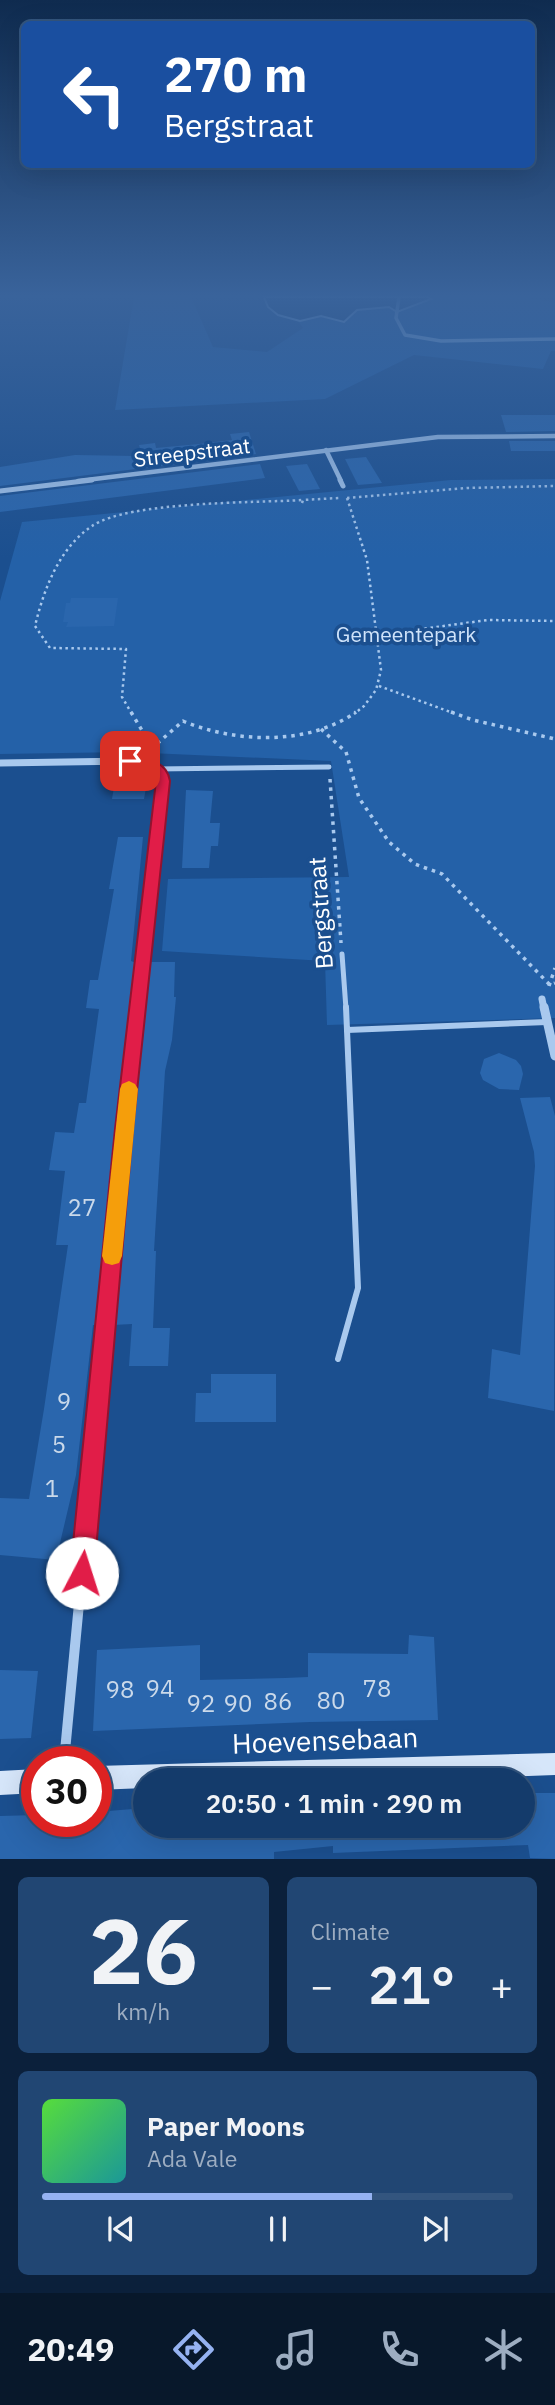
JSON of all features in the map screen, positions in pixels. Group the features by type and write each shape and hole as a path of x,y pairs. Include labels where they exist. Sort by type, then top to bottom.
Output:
{"street":[{"name":"Streepstraat","path":"0,491 438,437 555,436"},
{"path":"326,450 343,486"},
{"path":"0,763 146,763 162,773 163,781 124,1129 66,1746"},
{"path":"542,999 555,1056"},
{"name":"Hoevensebaan","path":"112,1778 555,1764"},
{"path":"0,1783 21,1782"}],"lane":[{"path":"156,769 329,766"},
{"name":"Bergstraat","path":"338,1359 358,1288 342,954"},
{"path":"347,1030 547,1022"}],"path":[{"path":"152,747 122,697 126,649 50,648 36,626 40,600 55,566 81,536 107,518 161,508 302,502 467,488 555,486"},
{"path":"146,763 152,747 183,721 216,733 287,736 321,729 364,707 379,686 381,670 367,560 347,498"},
{"path":"377,635 488,620 555,621"},
{"path":"379,686 473,720 555,739"},
{"path":"321,729 346,752 359,799 389,842 415,864 442,874 552,984"},
{"name":"Bergstraat","path":"329,766 342,954"},
{"path":"542,999 552,984 555,968"}],"green space":[{"path":"119,384 356,384 325,399 115,410"},
{"name":"Gemeentepark","path":"555,479 555,1018 327,1025 325,961 162,951 168,879 349,877 331,761 127,752 0,754 0,601 22,522 451,480"}],"building":[{"path":"501,415 555,415 555,431 506,432"},
{"path":"249,432 256,454 0,486 0,467 75,455 135,456 134,452 141,452 139,445 155,443 156,448 199,444 232,440 230,434"},
{"path":"509,441 555,441 555,451 511,451"},
{"path":"366,457 382,483 358,485 345,459"},
{"path":"260,464 265,478 0,512 0,496"},
{"path":"307,464 320,489 299,491 286,466"},
{"path":"71,598 118,598 114,626 66,627 68,622 63,622 66,603 70,603"},
{"path":"136,768 135,782 147,782 144,799 112,799 117,769"},
{"path":"186,790 213,791 210,823 220,823 218,846 211,846 209,868 182,868"},
{"path":"118,837 143,837 131,961 136,963 99,1325 93,1325 76,1475 56,1560 0,1555 0,1498 29,1499 44,1409 68,1245 56,1245 65,1171 49,1170 55,1132 74,1133 79,1103 86,1103 99,1009 86,1008 90,980 98,980 114,889 109,889"},
{"path":"148,962 175,962 176,997 172,1040 165,1071 154,1251 153,1328 170,1328 168,1366 129,1366 132,1324 113,1325"},
{"path":"499,1053 516,1060 521,1066 523,1074 519,1090 499,1089 483,1080 480,1073 484,1059"},
{"path":"550,1097 555,1116 554,1411 488,1398 492,1349 520,1355 535,1166 520,1098"},
{"path":"211,1374 276,1374 276,1422 195,1422 196,1393 211,1393"},
{"path":"409,1635 434,1637 438,1720 93,1731 97,1650 200,1645 200,1680 308,1677 308,1653 408,1654"},
{"path":"0,1670 38,1671 31,1738 0,1739"},
{"path":"535,1793 555,1793 555,1859 530,1858 528,1845 333,1853 333,1846 274,1852 274,1859 0,1859 0,1816 21,1815 21,1837 112,1837 112,1811 133,1809 133,1838 535,1838"}],"slow traffic":[{"path":"112,1256 129,1089"}],"route":[{"path":"82,1573 124,1129 163,781 162,773 156,769 146,763 130,761"}]}
